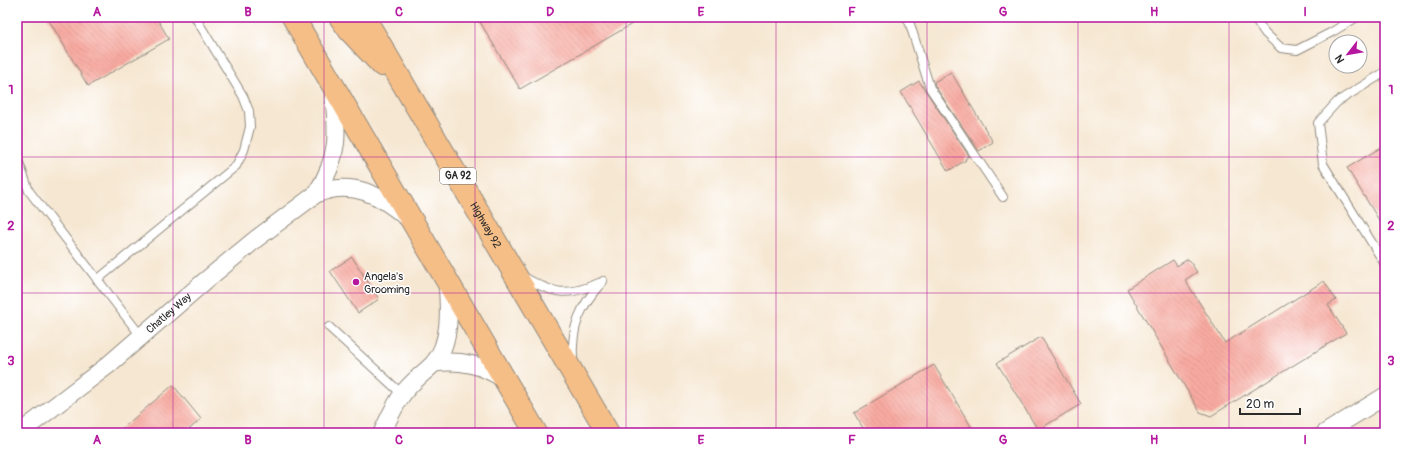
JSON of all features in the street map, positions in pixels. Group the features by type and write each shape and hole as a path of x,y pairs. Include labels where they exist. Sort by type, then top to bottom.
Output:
{"main road":[{"path":"293,17 536,433"},
{"path":"340,17 350,31 372,55 402,82"},
{"name":"Highway 92","path":"364,17 608,433"}],"street":[{"name":"Chatley Way","path":"316,194 328,174 336,150 336,118 333,85"},
{"name":"Chatley Way","path":"23,433 26,428 107,366 256,239 316,194 337,188 356,188 381,198 413,223"},
{"path":"382,433 402,394 434,363 444,342 448,314 447,281"},
{"path":"434,363 464,362 484,368 504,379"},
{"path":"1325,433 1385,396"}],"lane":[{"path":"97,280 236,166 244,150 250,127 249,111 243,96 195,17"},
{"path":"906,17 909,21 930,88 1003,198"},
{"path":"1254,17 1265,34 1281,48 1297,50 1357,17"},
{"path":"1385,72 1337,102 1318,123 1323,164 1385,264"},
{"path":"17,157 28,191 141,336"},
{"path":"513,270 548,290 560,292 572,292 603,281 591,293 577,320 573,335 573,356 576,379"},
{"path":"329,327 402,394"}],"building":[{"path":"47,17 156,17 169,39 88,86"},
{"path":"477,17 644,17 520,89"},
{"path":"951,72 993,142 979,151 935,86 934,82"},
{"path":"919,81 969,156 965,159 966,160 948,171 901,92"},
{"path":"1385,145 1385,230 1347,168"},
{"path":"352,257 379,299 358,313 330,271"},
{"path":"1188,259 1197,272 1185,280 1225,343 1324,281 1336,300 1328,305 1346,333 1211,416 1200,412 1127,289 1173,260 1177,266"},
{"path":"1041,337 1081,404 1038,430 997,363"},
{"path":"934,365 975,433 866,433 854,413"},
{"path":"173,385 201,419 185,433 117,433"}],"place":[{"name":"Angela's Grooming","path":"356,282"}]}
